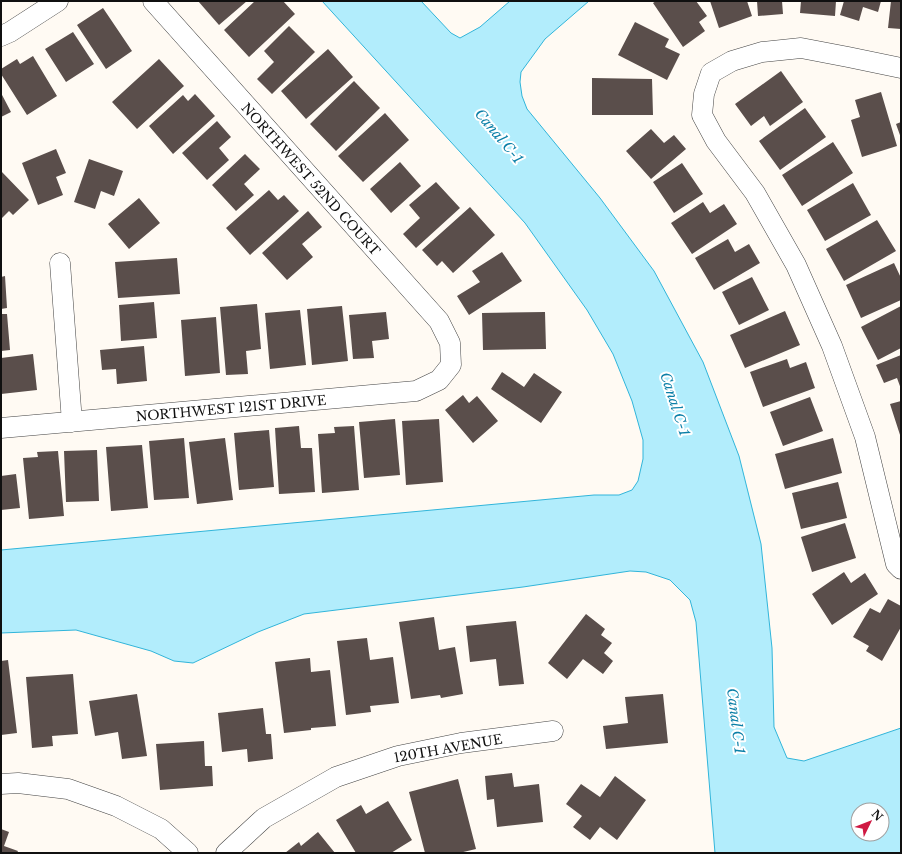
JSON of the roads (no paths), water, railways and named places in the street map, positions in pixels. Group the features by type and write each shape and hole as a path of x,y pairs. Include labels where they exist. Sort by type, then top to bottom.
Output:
{"street":[{"path":"1,36 10,32 58,1"},
{"name":"NORTHWEST 52ND COURT","path":"153,1 439,321 450,343 451,365"},
{"path":"901,68 801,48 762,52 732,61 711,73 704,94 702,115 716,141 755,193 796,265 832,346 865,437 896,564 901,569"},
{"path":"60,263 72,422"},
{"name":"NORTHWEST 121ST DRIVE","path":"1,428 416,391 438,380 451,365"},
{"name":"120TH AVENUE","path":"226,853 264,818 336,777 405,754 460,743 553,731"},
{"path":"1,784 18,783 68,789 116,806 161,829 188,853"}],"water":[{"name":"Canal C-1","path":"322,1 421,1 451,33 460,38 480,27 510,1 589,1 545,39 521,72 520,82 522,96 527,109 600,198 654,271 703,362 739,456 761,544 772,648 774,727 787,758 804,761 901,728 901,853 715,853 696,622 690,600 670,580 646,572 630,571 523,587 304,614 258,632 193,663 174,661 151,651 76,630 1,633 1,550 594,495 619,495 632,490 638,481 643,459 643,440 632,401 613,354 587,310 525,223"}]}
